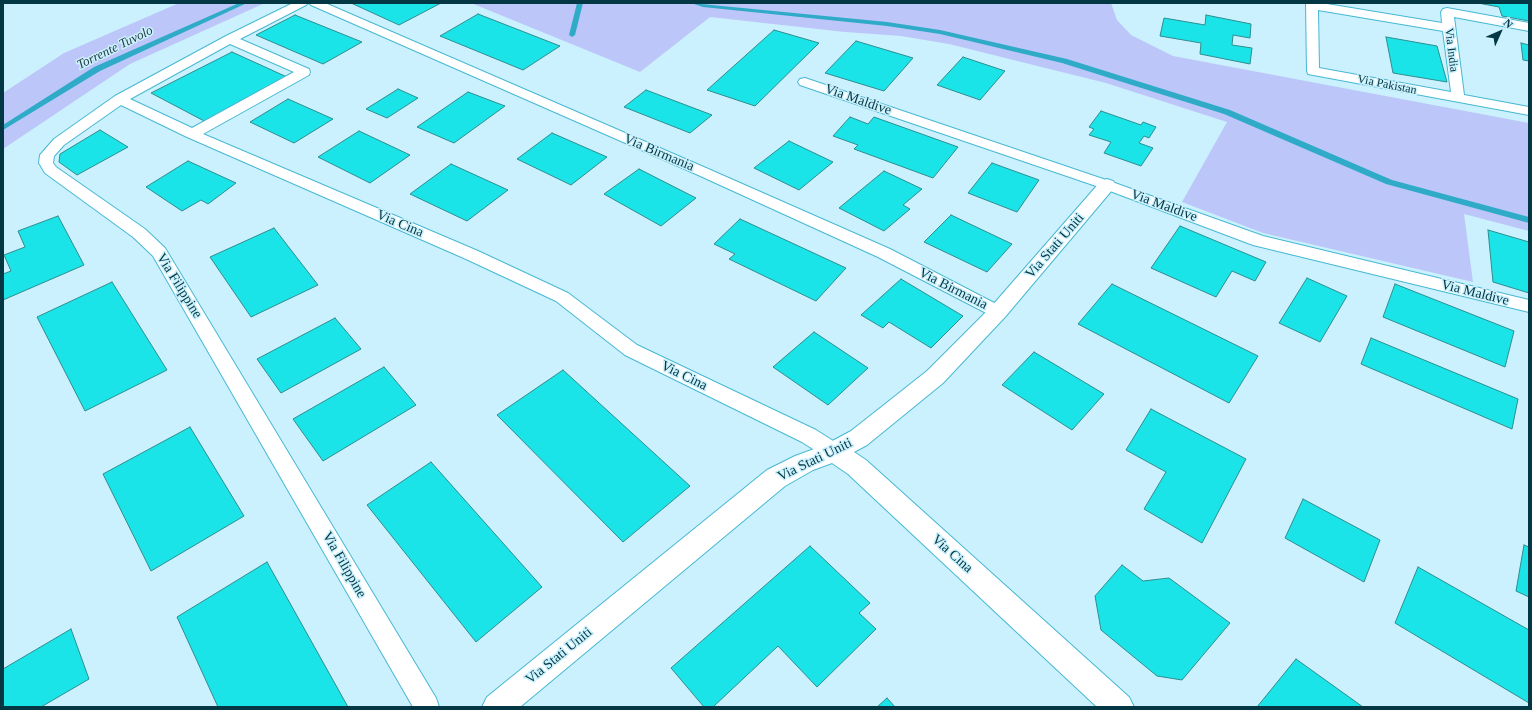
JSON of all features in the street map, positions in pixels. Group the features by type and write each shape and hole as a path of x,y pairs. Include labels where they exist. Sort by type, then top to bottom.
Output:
{"street":[{"name":"Via Stati Uniti","path":"497,707 776,478 804,463 834,452 858,438 935,377 998,312 1107,185"},
{"name":"Via Cina","path":"834,452 857,467 1119,707"}],"lane":[{"name":"Via Filippine","path":"302,3 230,39 120,99 59,142 47,155 46,163 50,170 139,233 160,252 427,707"},
{"name":"Via Birmania","path":"315,3 702,171 884,253 998,312"},
{"path":"1312,4 1449,28"},
{"name":"Via Pakistan","path":"1312,4 1313,71 1529,112"},
{"name":"Via India","path":"1458,98 1447,12 1529,27"},
{"path":"192,134 304,72 230,39"},
{"name":"Via Maldive","path":"805,82 1107,185 1259,241 1529,306"},
{"name":"Via Cina","path":"120,99 192,134 472,255 562,297 631,350 809,436 834,452"}],"shaded area":[{"path":"179,3 265,3 130,64 3,149 3,93 64,53"},
{"path":"471,3 1111,3 1117,20 1131,35 1173,56 1529,123 1529,231 1464,214 1473,282 1263,233 1182,202 1227,122 1106,83 949,44 901,36 845,32 710,17 640,72"}],"building":[{"path":"351,3 441,3 399,25"},
{"path":"1478,3 1529,3 1529,21 1502,16 1499,7"},
{"path":"478,14 560,46 523,70 440,36"},
{"path":"295,15 362,42 323,64 256,35"},
{"path":"1206,15 1251,24 1250,38 1233,35 1232,45 1252,48 1250,64 1200,54 1201,43 1160,36 1164,18 1205,25"},
{"path":"774,30 819,43 755,106 707,90"},
{"path":"1386,37 1437,46 1447,82 1393,73"},
{"path":"856,41 913,58 884,91 825,73"},
{"path":"1521,43 1529,45 1529,61 1523,60"},
{"path":"232,52 287,77 206,122 151,93"},
{"path":"963,57 1005,71 980,100 937,85"},
{"path":"398,89 418,98 387,118 366,109"},
{"path":"646,90 712,115 690,133 624,107"},
{"path":"468,92 505,106 454,143 417,127"},
{"path":"288,99 333,119 294,143 250,122"},
{"path":"1101,111 1141,125 1143,122 1156,127 1149,138 1144,136 1139,143 1153,148 1141,166 1104,153 1111,142 1089,135 1094,129 1089,127"},
{"path":"850,117 868,124 874,117 958,147 933,178 854,149 858,145 833,136"},
{"path":"100,130 128,147 77,175 59,162 60,154"},
{"path":"359,131 410,155 370,183 318,157"},
{"path":"552,133 607,157 571,185 517,159"},
{"path":"789,141 833,162 799,190 754,168"},
{"path":"188,161 236,183 208,204 201,200 182,211 146,187"},
{"path":"992,163 1039,180 1017,212 968,193"},
{"path":"451,164 508,190 467,221 410,194"},
{"path":"639,169 696,198 661,226 604,194"},
{"path":"884,171 922,189 903,205 910,209 884,231 839,208"},
{"path":"951,215 1012,244 987,272 924,242"},
{"path":"58,216 84,265 3,300 3,274 11,271 4,255 25,247 18,231"},
{"path":"740,219 846,268 816,301 729,259 735,254 714,244"},
{"path":"1180,226 1266,262 1255,281 1232,271 1216,297 1151,268"},
{"path":"274,228 318,285 251,317 210,257"},
{"path":"1488,230 1529,242 1529,293 1493,282"},
{"path":"1307,278 1347,296 1320,342 1279,323"},
{"path":"901,279 963,316 931,348 889,322 883,328 861,315"},
{"path":"112,282 167,370 85,411 37,317"},
{"path":"1112,284 1258,356 1229,403 1078,324"},
{"path":"1395,284 1514,331 1505,367 1383,317"},
{"path":"335,318 361,349 281,393 257,359"},
{"path":"814,332 868,368 828,405 773,367"},
{"path":"1371,338 1518,399 1512,429 1361,364"},
{"path":"1034,352 1104,394 1072,430 1002,385"},
{"path":"384,367 416,405 323,461 293,419"},
{"path":"563,370 690,486 623,542 497,415"},
{"path":"1151,409 1246,459 1202,543 1144,509 1166,472 1126,450"},
{"path":"190,427 244,516 151,571 103,474"},
{"path":"431,462 542,587 476,642 367,505"},
{"path":"1303,499 1380,540 1364,582 1285,538"},
{"path":"1524,545 1529,547 1529,597 1516,591"},
{"path":"810,546 870,603 859,613 876,629 817,687 778,646 713,707 704,707 671,668"},
{"path":"267,562 348,707 218,707 177,617"},
{"path":"1122,565 1143,581 1169,578 1230,623 1182,680 1157,676 1101,630 1095,596"},
{"path":"1418,567 1529,630 1529,703 1395,623"},
{"path":"71,629 89,679 41,707 3,707 3,669"},
{"path":"1296,659 1363,707 1257,707"},
{"path":"887,698 895,707 877,707"}],"waterway":[{"name":"Torrente Tuvolo","path":"3,128 97,69 244,3"},
{"path":"572,35 580,3"},
{"path":"694,3 887,24 940,32 1064,61 1227,112 1389,182 1529,220"}]}
